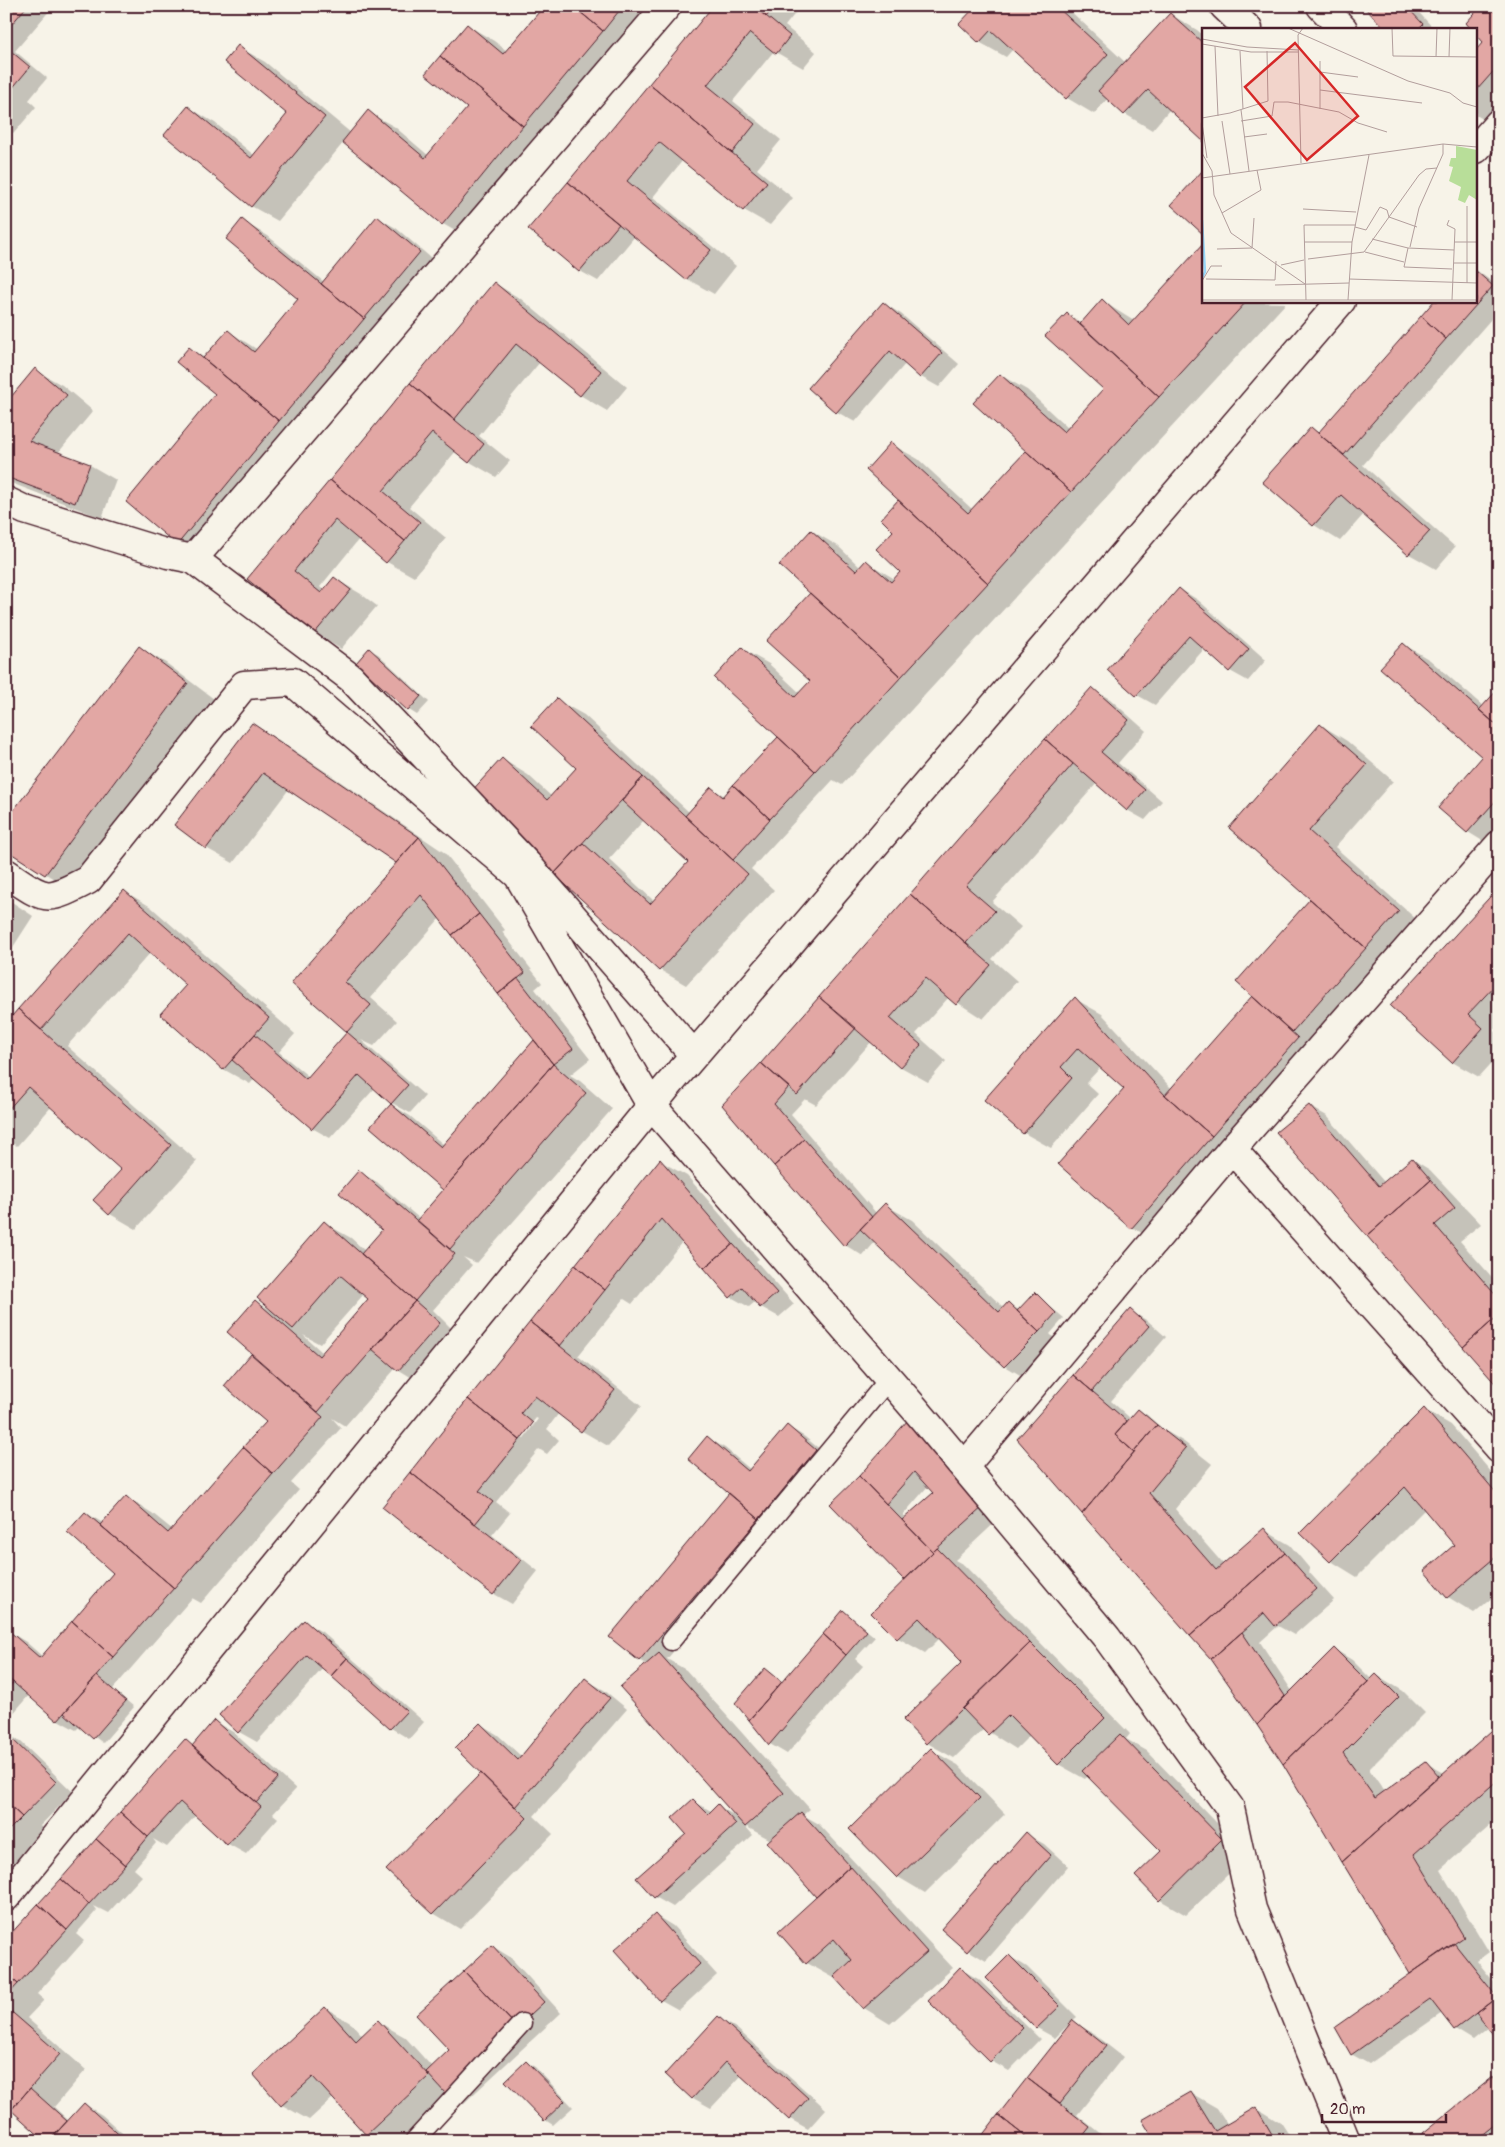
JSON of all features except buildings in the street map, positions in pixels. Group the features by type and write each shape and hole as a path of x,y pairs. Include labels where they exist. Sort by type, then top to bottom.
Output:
{"street":[{"path":"194,559 667,6"},
{"path":"1224,6 1247,28"},
{"path":"1321,6 1342,28"},
{"path":"1478,147 1499,123"},
{"path":"6,1897 652,1105 1340,302"},
{"path":"6,501 34,512 168,554 194,559 351,678 527,864 694,1055"},
{"path":"6,873 42,896 59,895 88,880 244,685 293,682 518,875 652,1105 889,1379 1107,1638 1230,1808 1252,1910 1346,2141"},
{"path":"964,1467 1232,1149 1498,847"},
{"path":"1232,1149 1499,1450"}],"lane":[{"path":"671,1641 889,1379"},
{"path":"414,2141 522,2023"}]}
